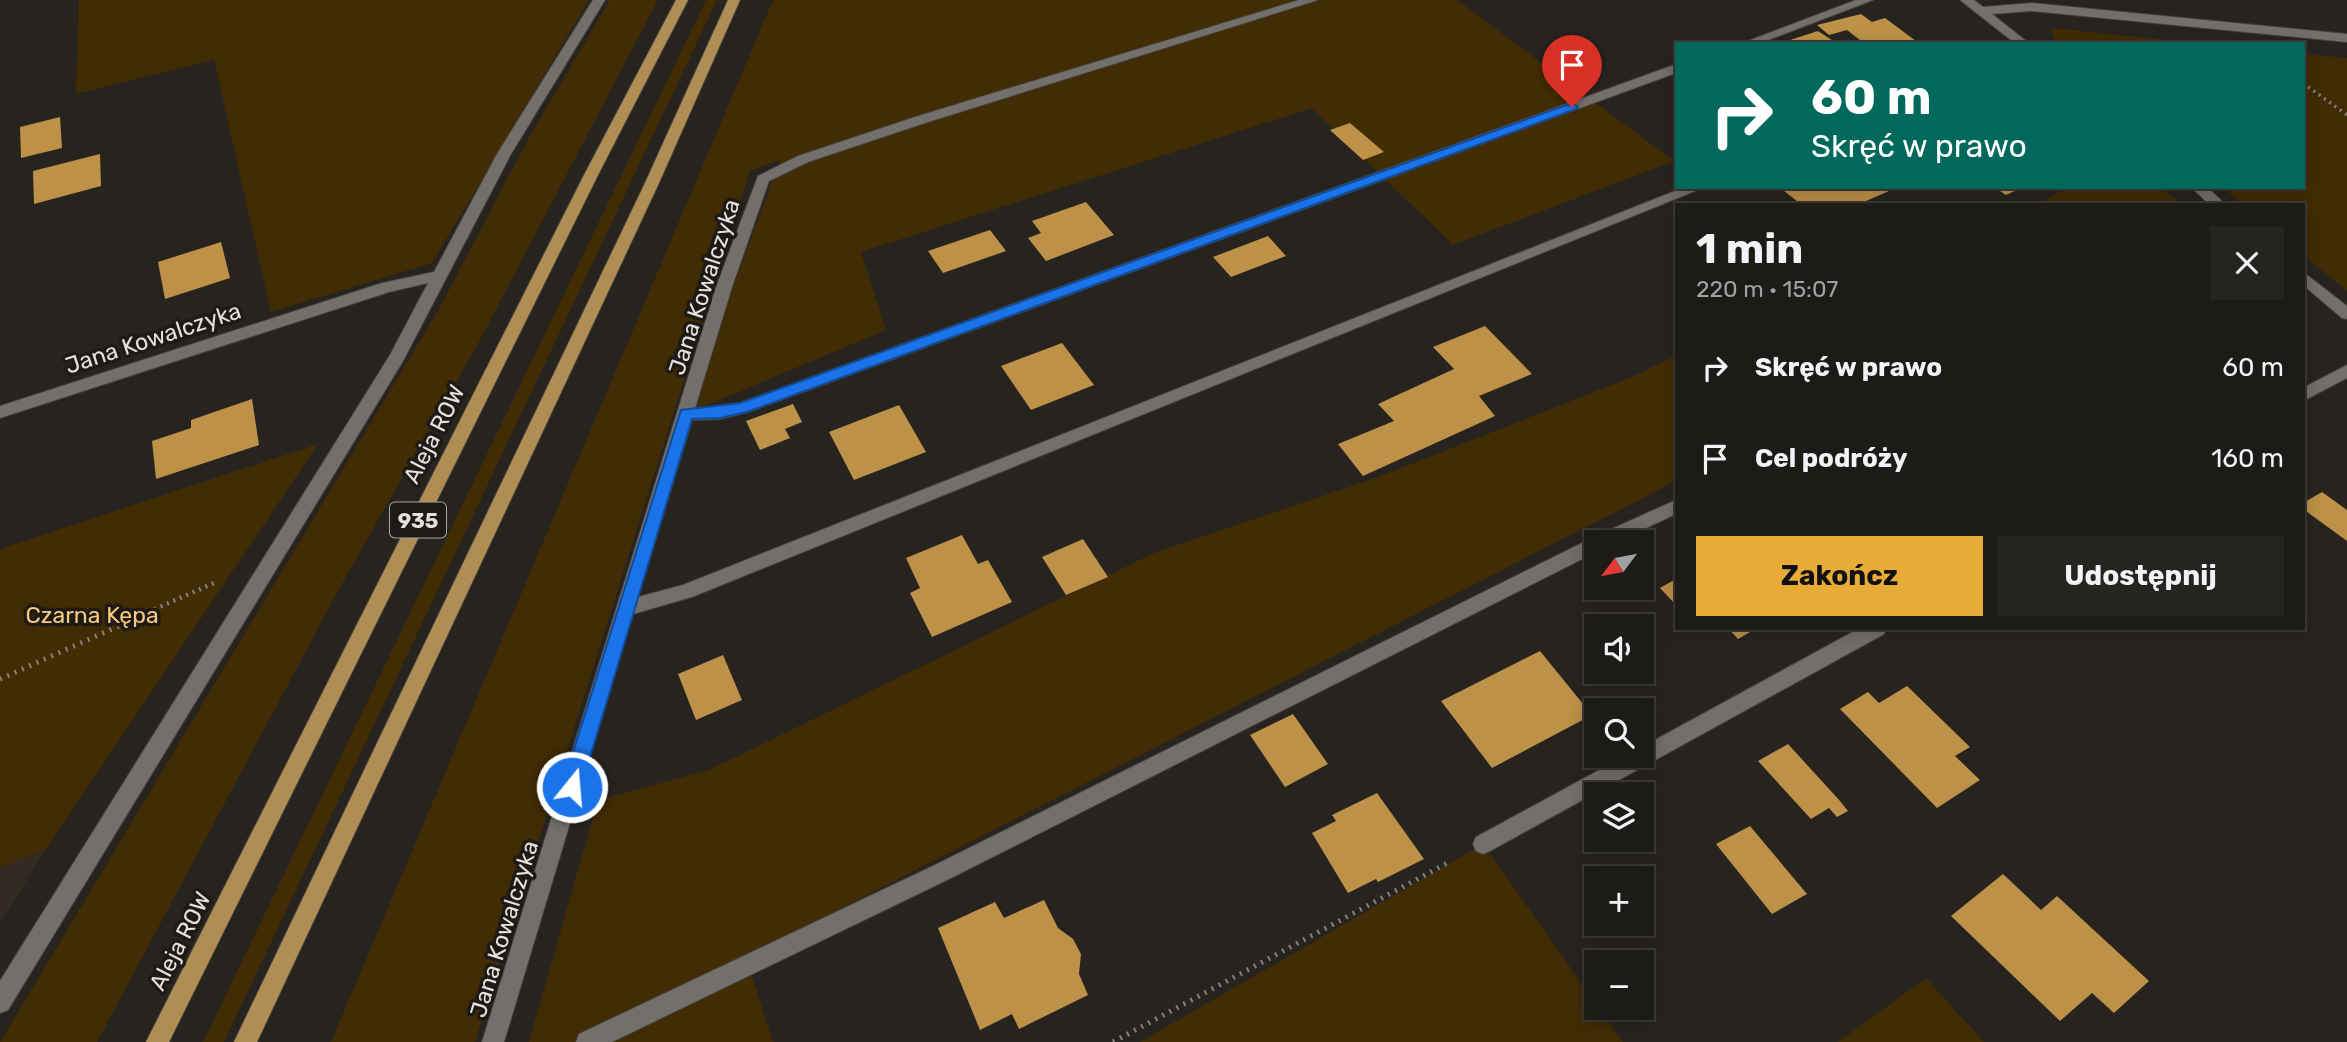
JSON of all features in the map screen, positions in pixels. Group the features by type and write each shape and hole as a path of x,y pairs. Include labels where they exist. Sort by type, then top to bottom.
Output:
{"main road":[{"name":"Aleja ROW","path":"157,1042 585,187 682,0"},
{"name":"935","path":"245,1042 652,183 734,0"}],"street":[{"path":"0,1002 397,357 504,154 599,0"},
{"name":"Jana Kowalczyka","path":"493,1042 724,287 763,179 803,159 920,120 1312,0"},
{"path":"1752,42 1867,0"},
{"path":"1966,0 2021,42"},
{"path":"1982,11 2032,7 2347,38"},
{"path":"686,414 720,413 742,408 1675,69"},
{"path":"627,608 686,592 1693,189"},
{"path":"2200,189 2217,203"},
{"name":"Jana Kowalczyka","path":"0,412 387,286 440,276"},
{"path":"2305,278 2347,314"},
{"path":"2305,394 2347,371"},
{"path":"1626,530 1675,507"},
{"path":"587,1042 1027,830 1584,550"},
{"path":"1483,844 1873,630"}],"path":[{"path":"2305,84 2347,115"},
{"path":"0,679 220,580"},
{"path":"1113,1042 1483,844"}],"shaded area":[{"path":"46,849 0,924 0,868"}],"green space":[{"path":"79,0 589,0 432,263 271,312 214,60 76,94"},
{"path":"610,0 658,0 480,340 338,591 97,1042 0,1042 439,309 527,141"},
{"path":"706,0 717,0 224,1042 203,1042"},
{"path":"773,0 1457,0 1674,161 1453,245 1312,108 861,252 886,330 686,414 780,160 750,171 475,1042 331,1042"},
{"path":"2051,28 2188,42 2054,42"},
{"path":"2305,54 2347,58 2347,291 2305,257 2305,203 2241,203 2225,189 2305,189"},
{"path":"2064,189 2162,189 2180,203 2040,203"},
{"path":"1675,356 1675,482 746,957 773,1042 529,1042 598,800 709,770 1154,553 1381,476 1632,377"},
{"name":"Czarna Kępa","path":"318,444 46,849 0,868 0,549"},
{"path":"1483,844 1584,987 1584,1020 1607,1020 1623,1042 1140,1042"},
{"path":"1926,978 1984,1042 1838,1042"}],"building":[{"path":"1861,14 1872,22 1885,18 1917,42 1862,42 1847,30 1829,35 1817,25"},
{"path":"1818,31 1835,42 1792,42 1790,40"},
{"path":"60,117 62,148 21,158 20,127"},
{"path":"1350,123 1384,152 1363,160 1330,130"},
{"path":"100,154 101,186 34,204 33,171"},
{"path":"1782,189 1889,191 1862,203 1799,203"},
{"path":"1997,189 2020,189 2006,195"},
{"path":"1086,202 1114,235 1046,261 1028,238 1041,233 1032,221"},
{"path":"990,230 1006,251 943,273 928,251"},
{"path":"1268,236 1286,256 1231,277 1213,257"},
{"path":"221,242 230,278 165,299 158,262"},
{"path":"1485,326 1532,374 1479,396 1495,416 1363,476 1338,444 1394,421 1378,404 1454,369 1433,347"},
{"path":"1062,343 1094,385 1031,410 1001,366"},
{"path":"252,399 259,445 156,479 152,441 191,428 191,420"},
{"path":"793,404 802,422 785,429 790,438 760,450 746,421"},
{"path":"899,405 926,452 854,480 829,432"},
{"path":"2322,492 2347,510 2347,541 2305,510 2305,502"},
{"path":"962,535 978,564 988,560 1012,602 932,637 910,593 920,588 906,558"},
{"path":"1083,539 1108,577 1066,595 1042,557"},
{"path":"1675,580 1675,604 1660,588"},
{"path":"1730,630 1754,630 1738,639"},
{"path":"1540,651 1584,705 1584,719 1492,768 1441,701"},
{"path":"723,655 742,700 696,720 678,674"},
{"path":"1907,686 1970,747 1955,756 1980,780 1937,808 1840,709 1868,692 1879,703"},
{"path":"1293,714 1328,764 1285,787 1250,735"},
{"path":"1788,744 1848,811 1837,817 1829,808 1811,819 1758,761"},
{"path":"1377,793 1424,859 1378,882 1376,879 1348,893 1312,833 1336,821 1332,815"},
{"path":"1750,826 1807,894 1772,914 1716,844"},
{"path":"2003,874 2041,910 2057,896 2149,981 2114,1013 2092,993 2060,1021 1951,916"},
{"path":"1044,900 1058,928 1073,939 1081,954 1079,974 1088,995 1019,1029 1012,1014 980,1030 938,928 995,902 1004,918"}],"route":[{"path":"572,787 686,414 720,413 742,408 1572,107"}]}
